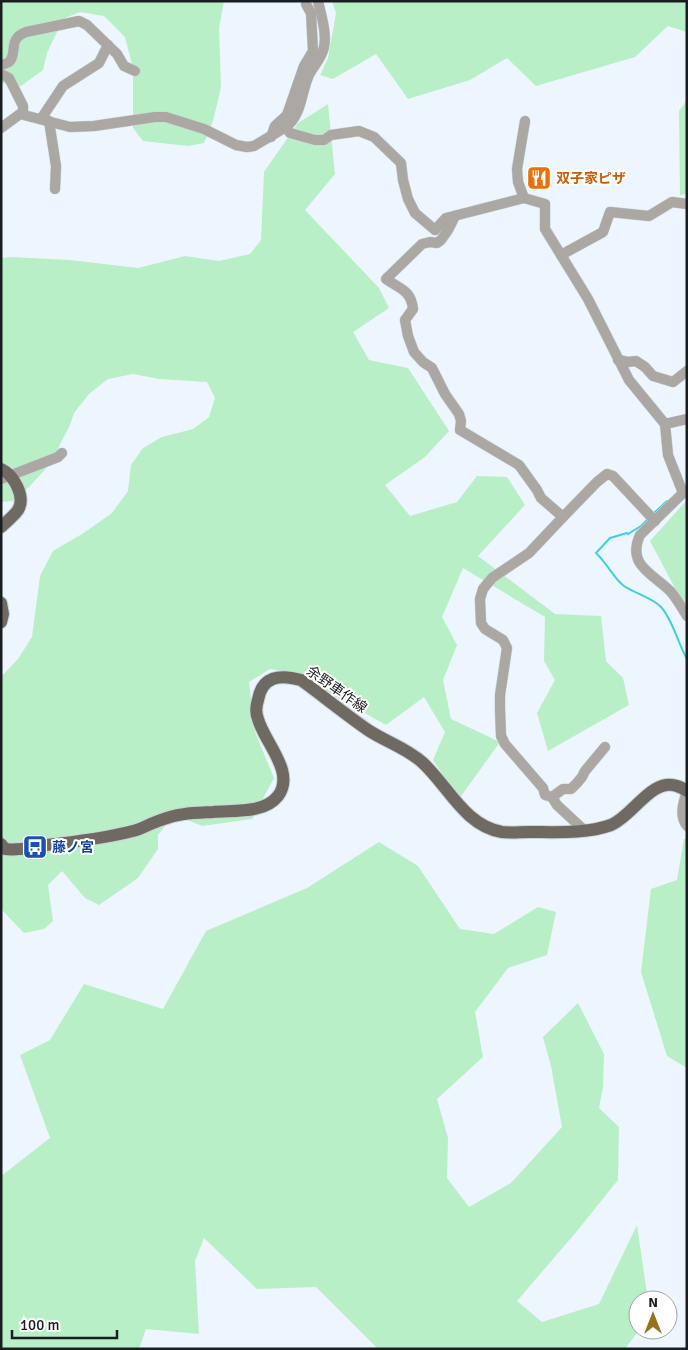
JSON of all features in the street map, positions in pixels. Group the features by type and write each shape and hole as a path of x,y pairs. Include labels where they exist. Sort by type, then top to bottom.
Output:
{"main road":[{"path":"1,527 18,510 21,501 19,490 4,475"},
{"path":"1,603 3,614 1,622"},
{"name":"余野車作線","path":"2,848 15,850 71,843 134,831 178,814 251,810 265,806 277,797 283,787 283,776 280,765 258,720 259,690 267,682 278,678 290,677 301,680 370,731 424,763 463,809 488,827 502,832 585,831 612,824 630,812 655,788 664,784 676,785 687,791"}],"street":[{"path":"1,128 20,114 70,127 166,117 204,129 240,146 254,146 291,124 296,116 309,74 321,57 324,47 324,35 318,1"},
{"path":"271,137 275,126 287,115 304,66 313,51 310,13 306,4"},
{"path":"1,65 9,62 15,40 19,34 79,21 87,25 108,45 117,54 124,66 135,71"},
{"path":"55,189 56,166 45,120 63,86 99,63 108,45"},
{"path":"1,74 10,78 23,106 23,114"},
{"path":"524,198 518,182 517,168 525,121"},
{"path":"286,127 290,132 315,140 324,140 331,136 359,131 374,137 401,163 408,199 415,213 435,230 446,218 524,198 545,204 545,229 588,299 629,380 665,424 668,455 685,493 640,535 636,543 636,557 652,576 670,591 687,616"},
{"path":"561,255 603,232 610,212 649,216 672,202 687,204"},
{"path":"455,216 441,240 437,243 422,244 386,279 408,293 412,300 414,309 405,320 408,336 414,352 432,368 445,394 459,414 461,421 460,430 518,464 541,498 563,517"},
{"path":"618,360 636,361 653,376 673,382 687,371"},
{"path":"665,424 687,419"},
{"path":"4,475 58,457 62,453"},
{"path":"585,831 557,805 552,797 545,795 543,788 504,744 501,736 500,695 507,648 503,640 485,629 482,623 480,599 483,590 492,578 529,553 606,474 613,476 655,521"},
{"path":"552,797 563,789 570,789 577,783 605,747"},
{"path":"687,791 682,813 682,820 687,826"}],"green space":[{"path":"1,1 224,1 219,28 221,87 213,121 204,143 188,146 143,141 133,128 133,68 125,37 104,16 80,12 65,18 47,53 43,70 21,86 2,83"},
{"path":"332,1 687,1 687,32 668,26 635,57 536,86 507,58 470,80 408,99 376,54 333,79 320,75 328,58 336,13"},
{"path":"687,100 687,194 680,195 679,111"},
{"path":"328,104 335,174 305,210 379,288 389,308 353,332 369,360 408,368 449,431 425,457 385,485 410,516 457,502 477,476 507,477 525,505 478,556 555,614 601,616 606,661 623,678 629,705 548,751 537,713 555,680 544,661 545,617 463,568 442,617 457,645 443,680 451,719 500,742 459,799 433,760 445,732 424,697 386,725 294,673 270,669 249,682 255,732 274,778 252,819 202,826 174,814 158,835 158,849 138,878 99,905 85,898 62,871 48,885 53,921 44,929 24,933 1,909 1,677 18,659 32,637 40,576 53,551 112,513 128,491 131,465 143,448 162,437 193,429 209,417 215,398 207,382 159,379 133,374 108,379 89,394 74,413 50,464 13,501 1,502 1,258 70,260 138,268 185,256 219,261 250,254 261,240 264,172 298,123"},
{"path":"687,500 687,605 676,590 650,541"},
{"path":"684,839 687,839 687,1068 667,1056 641,972 651,889 677,880"},
{"path":"379,842 418,866 460,929 494,934 538,907 556,912 547,955 508,968 475,1012 483,1057 437,1099 448,1138 447,1178 469,1207 511,1183 562,1127 551,1066 543,1037 578,1003 604,1054 603,1087 599,1108 619,1127 618,1180 517,1301 542,1322 599,1304 637,1225 647,1290 628,1290 628,1340 632,1340 625,1349 378,1349 316,1287 257,1289 204,1238 195,1261 199,1334 146,1329 139,1349 1,1349 1,1176 50,1138 20,1055 50,1040 84,984 163,1009 206,931 307,888"}],"waterway":[{"path":"654,513 667,501"},
{"path":"649,518 641,526 628,534 610,538 596,553 624,586 661,607 669,618 687,659"}],"place":[{"name":"双子家ピザ","path":"539,178"},
{"name":"藤ノ宮","path":"35,847"}]}
